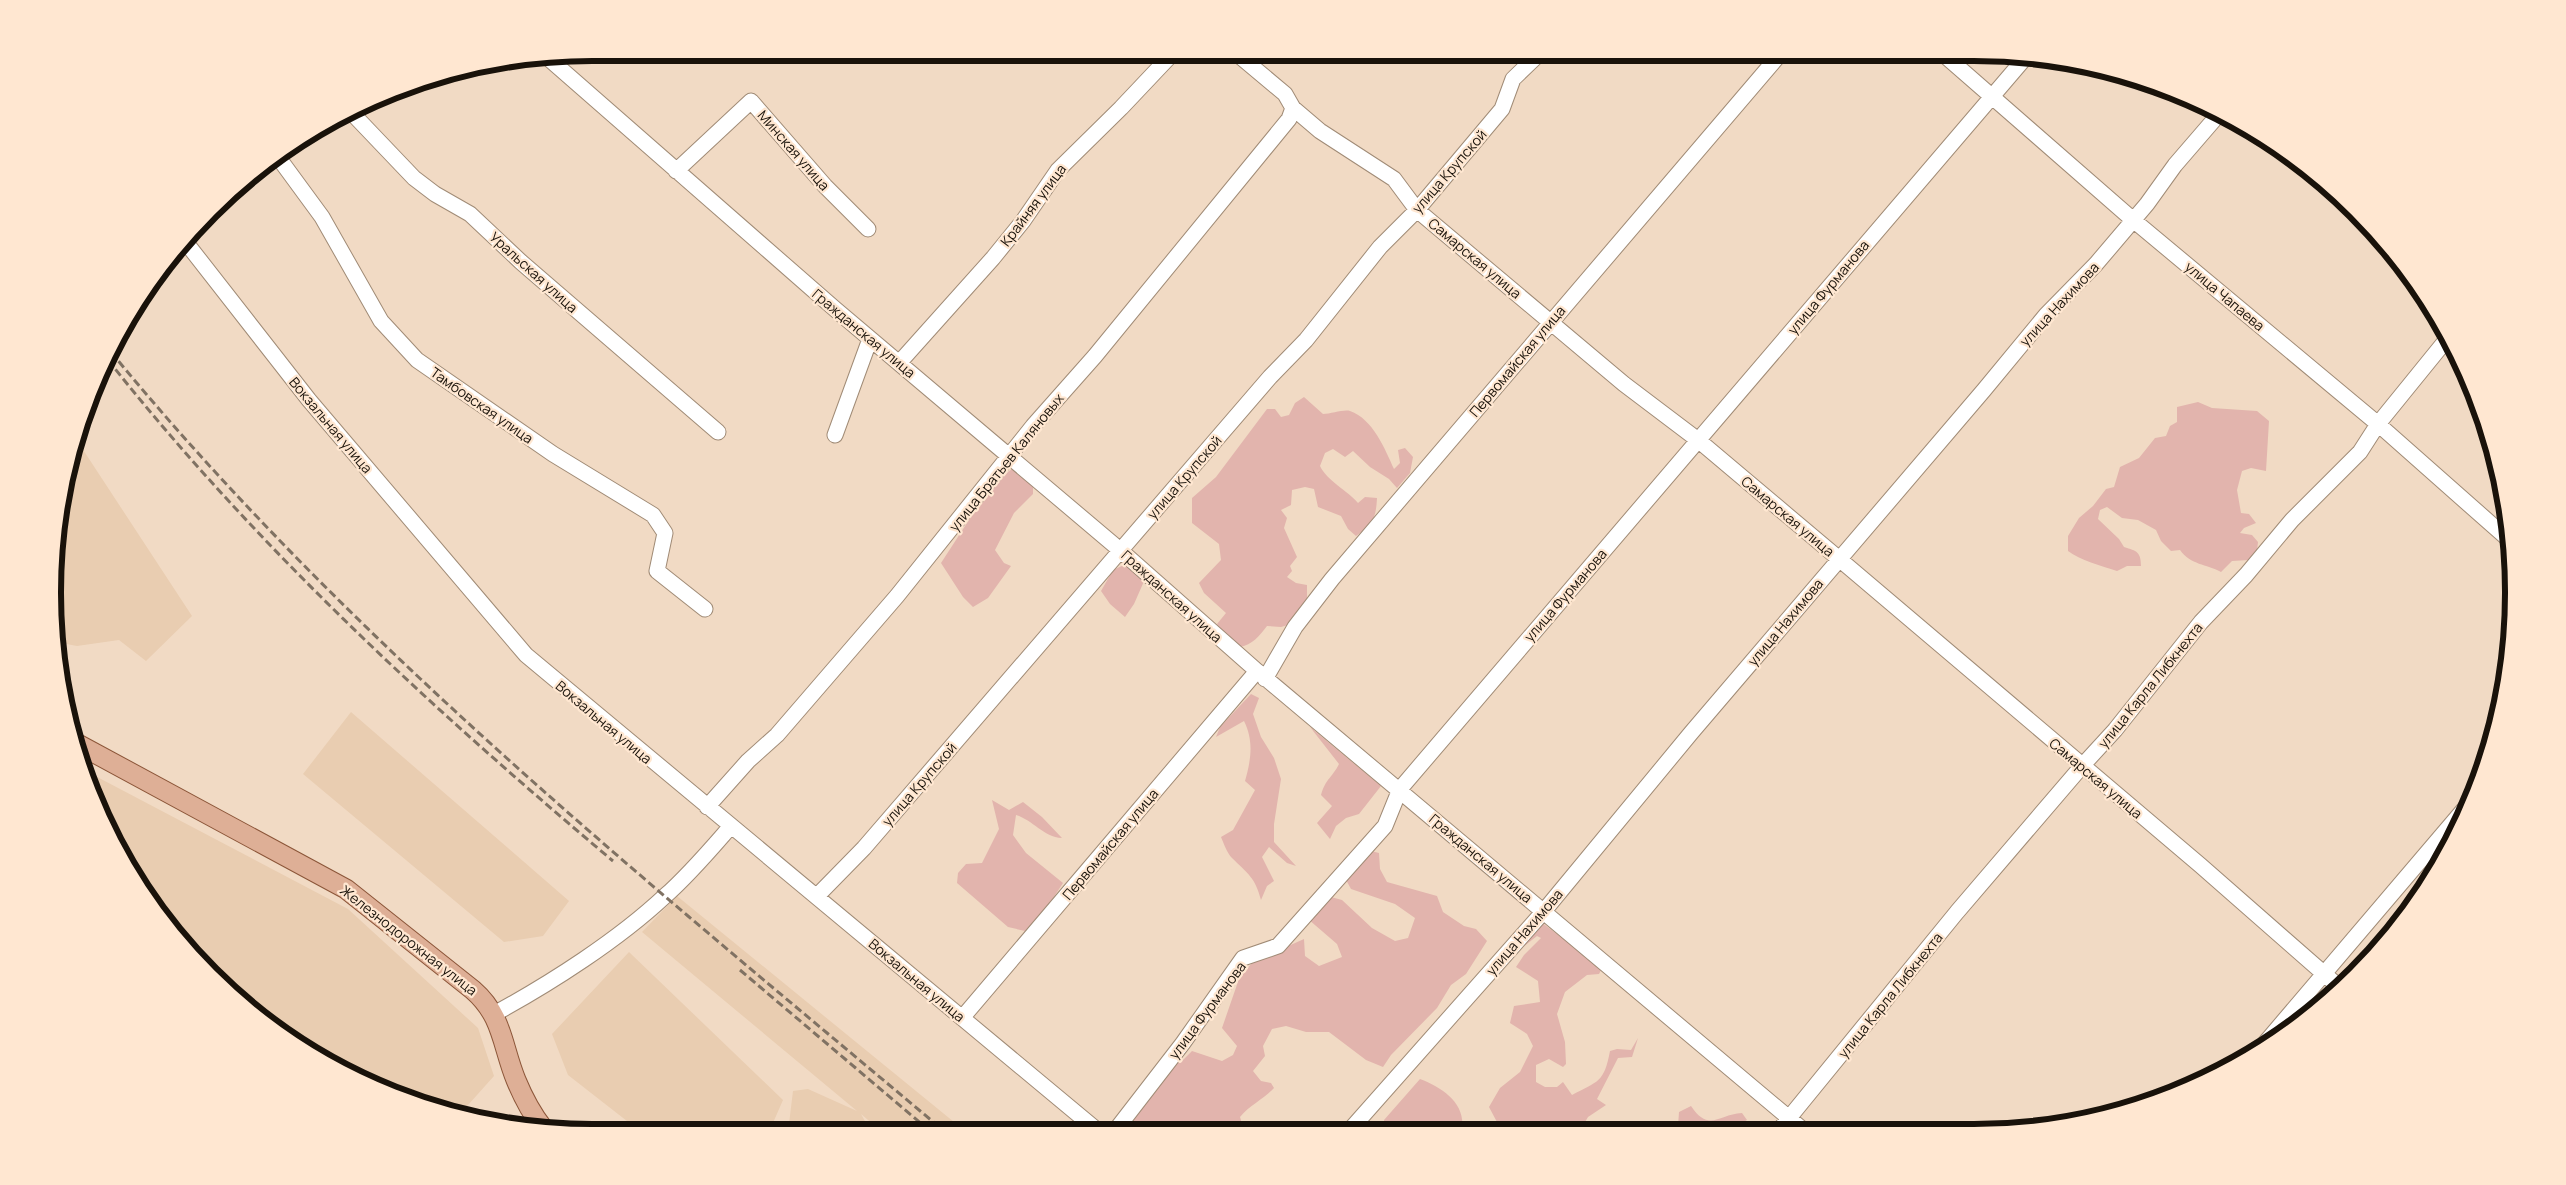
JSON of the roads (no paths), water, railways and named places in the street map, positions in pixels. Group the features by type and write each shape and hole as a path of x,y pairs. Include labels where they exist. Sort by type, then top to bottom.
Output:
{"main road":[{"name":"Железнодорожная улица","path":"84,747 346,889 473,990 487,1002 494,1014 516,1080 538,1121"}],"street":[{"name":"Крайняя улица","path":"899,363 993,258 1023,221 1058,170 1122,108 1165,61"},
{"name":"Самарская улица","path":"1246,61 1285,94 1293,108 1320,131 1394,180 1417,210 1624,384 1698,440 2334,983"},
{"name":"улица Крупской","path":"817,896 864,848 1270,377 1306,340 1380,247 1417,210 1468,147 1502,110 1507,90 1513,79 1531,61"},
{"name":"Первомайская улица","path":"962,1018 1261,675 1332,579 1480,406 1549,321 1773,61"},
{"name":"улица Чапаева","path":"1952,61 2132,220 2378,424 2501,533"},
{"name":"Гражданская улица","path":"553,63 870,339 1120,550 1261,675 1544,911 1785,1123"},
{"name":"улица Фурманова","path":"1119,1124 1183,1043 1243,958 1278,946 1385,826 1400,789 1935,162 1994,97 2021,63"},
{"name":"Минская улица","path":"676,171 751,101 825,186 868,229"},
{"name":"улица Братьев Каляновых","path":"707,807 748,761 778,735 897,596 1033,426 1095,356 1289,119 1293,108"},
{"name":"Уральская улица","path":"356,117 414,178 435,194 470,214 520,262 718,432"},
{"name":"улица Нахимова","path":"1355,1124 1544,911 1838,558 1984,390 2046,315 2096,264 2147,204 2175,165 2214,119"},
{"name":"Тамбовская улица","path":"282,162 322,217 381,321 417,360 553,454 653,515 665,534 657,571 705,609"},
{"name":"Вокзальная улица","path":"189,247 309,400 526,655 1090,1124"},
{"path":"835,435 870,339"},
{"name":"улица Карла Либкнехта","path":"1785,1123 1957,912 2115,730 2201,622 2246,576 2292,520 2360,452 2378,424 2443,344"},
{"path":"494,1014 520,1000 625,929 665,897 731,826"},
{"path":"2278,1028 2451,826"}],"railway":[{"path":"116,358 205,460 303,564 405,664 509,761 617,855 936,1124"},
{"path":"113,366 224,496 285,561 412,684 613,861"},
{"path":"740,970 922,1124"}]}
